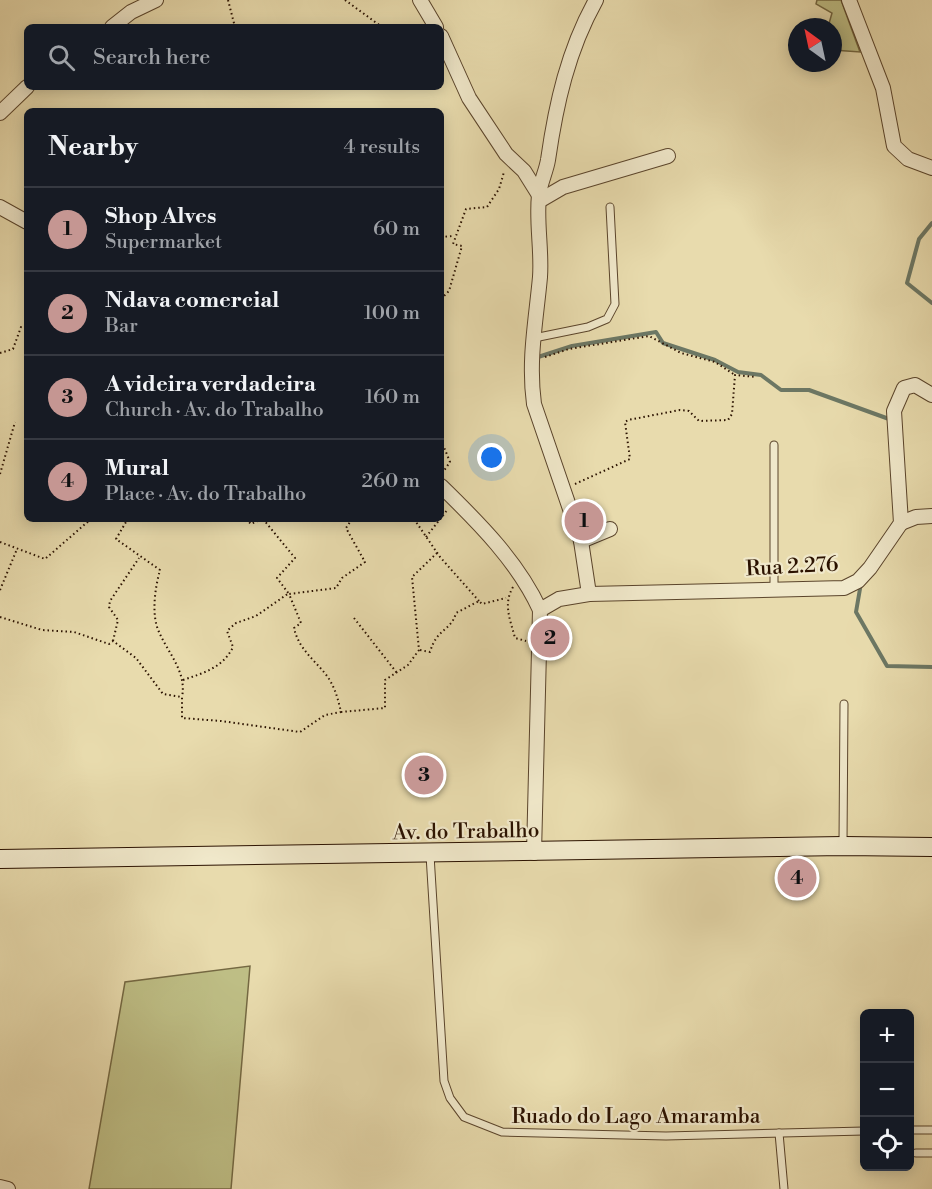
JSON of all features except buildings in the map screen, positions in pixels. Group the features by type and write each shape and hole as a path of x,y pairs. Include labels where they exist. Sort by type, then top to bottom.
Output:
{"main road":[{"name":"Av. do Trabalho","path":"0,859 534,853 843,846 932,848"}],"street":[{"path":"116,24 131,12 156,0"},
{"path":"420,0 434,24"},
{"path":"589,594 581,541 534,404 531,339 540,276 539,198 548,163 553,116 578,31 596,0"},
{"path":"849,0 883,88 894,146 908,159 932,168"},
{"path":"444,43 468,98 506,154 524,171 539,198"},
{"path":"3,104 24,89"},
{"path":"539,198 563,187 668,156"},
{"path":"0,207 24,220"},
{"path":"932,395 915,386 904,388 894,411 901,523 916,517 932,516"},
{"path":"444,489 483,528 523,580 540,610 534,853"},
{"name":"Rua 2.276","path":"540,610 559,599 589,594 843,588 858,581 870,568 901,523"},
{"path":"581,541 610,529"},
{"path":"0,1187 8,1189"}],"lane":[{"path":"531,339 588,327 607,319 615,303 610,207"},
{"path":"774,445 774,590"},
{"path":"843,846 844,704"},
{"name":"Ruado do Lago Amaramba","path":"430,853 444,1081 450,1098 464,1118 502,1132 666,1136 860,1131"},
{"path":"914,1130 932,1130"},
{"path":"779,1133 784,1189"},
{"path":"916,1153 932,1153"}],"path":[{"path":"228,0 234,24"},
{"path":"345,0 378,24"},
{"path":"444,297 449,291 462,246 453,244 454,236 466,209 487,207 499,189 505,171 506,154"},
{"path":"444,237 454,236"},
{"path":"0,353 13,349 21,327 24,328"},
{"path":"531,362 569,349 648,336 681,353 715,362 735,375 756,377"},
{"path":"563,488 630,459 625,429 625,422 628,420 680,410 689,411 699,422 728,420 732,414 735,375"},
{"path":"0,474 15,422"},
{"path":"444,447 450,462 444,471"},
{"path":"444,515 456,501"},
{"path":"0,542 45,559 88,522"},
{"path":"127,522 116,539 160,570 155,586 158,630 183,680 182,718 300,732 325,715 385,708 385,680 408,665 419,650 412,577 437,553"},
{"path":"265,522 295,558 277,578 289,594 301,623 294,628 296,638 306,654 327,676 336,691 341,712"},
{"path":"183,680 213,669 233,647 227,631 236,624 256,616 289,594 336,588 342,578 365,562 346,528 350,522"},
{"path":"416,522 437,553 482,604 506,598 514,586 523,580"},
{"path":"426,537 438,522"},
{"path":"0,590 17,549"},
{"path":"0,617 42,630 74,632 109,644 113,640 118,620 109,607 110,601 140,558"},
{"path":"506,598 515,638 539,646"},
{"path":"419,650 430,652 434,638 453,623 456,613 479,601"},
{"path":"354,618 397,673"},
{"path":"113,640 136,658 163,693 182,697"}],"green space":[{"path":"817,0 841,0 860,52 842,51 842,18 831,18 832,13 816,4"},
{"path":"250,966 231,1189 89,1189 125,982"}],"waterway":[{"path":"932,223 919,239 907,283 932,303"},
{"path":"535,358 572,346 656,332 663,343 715,360 738,372 761,375 781,390 809,390 889,419"},
{"path":"861,583 856,612 887,666 932,667"}],"place":[{"name":"Shop Alves","path":"584,521"},
{"name":"Ndava comercial","path":"550,638"},
{"name":"A videira verdadeira","path":"424,775"},
{"name":"Mural","path":"797,878"}]}
